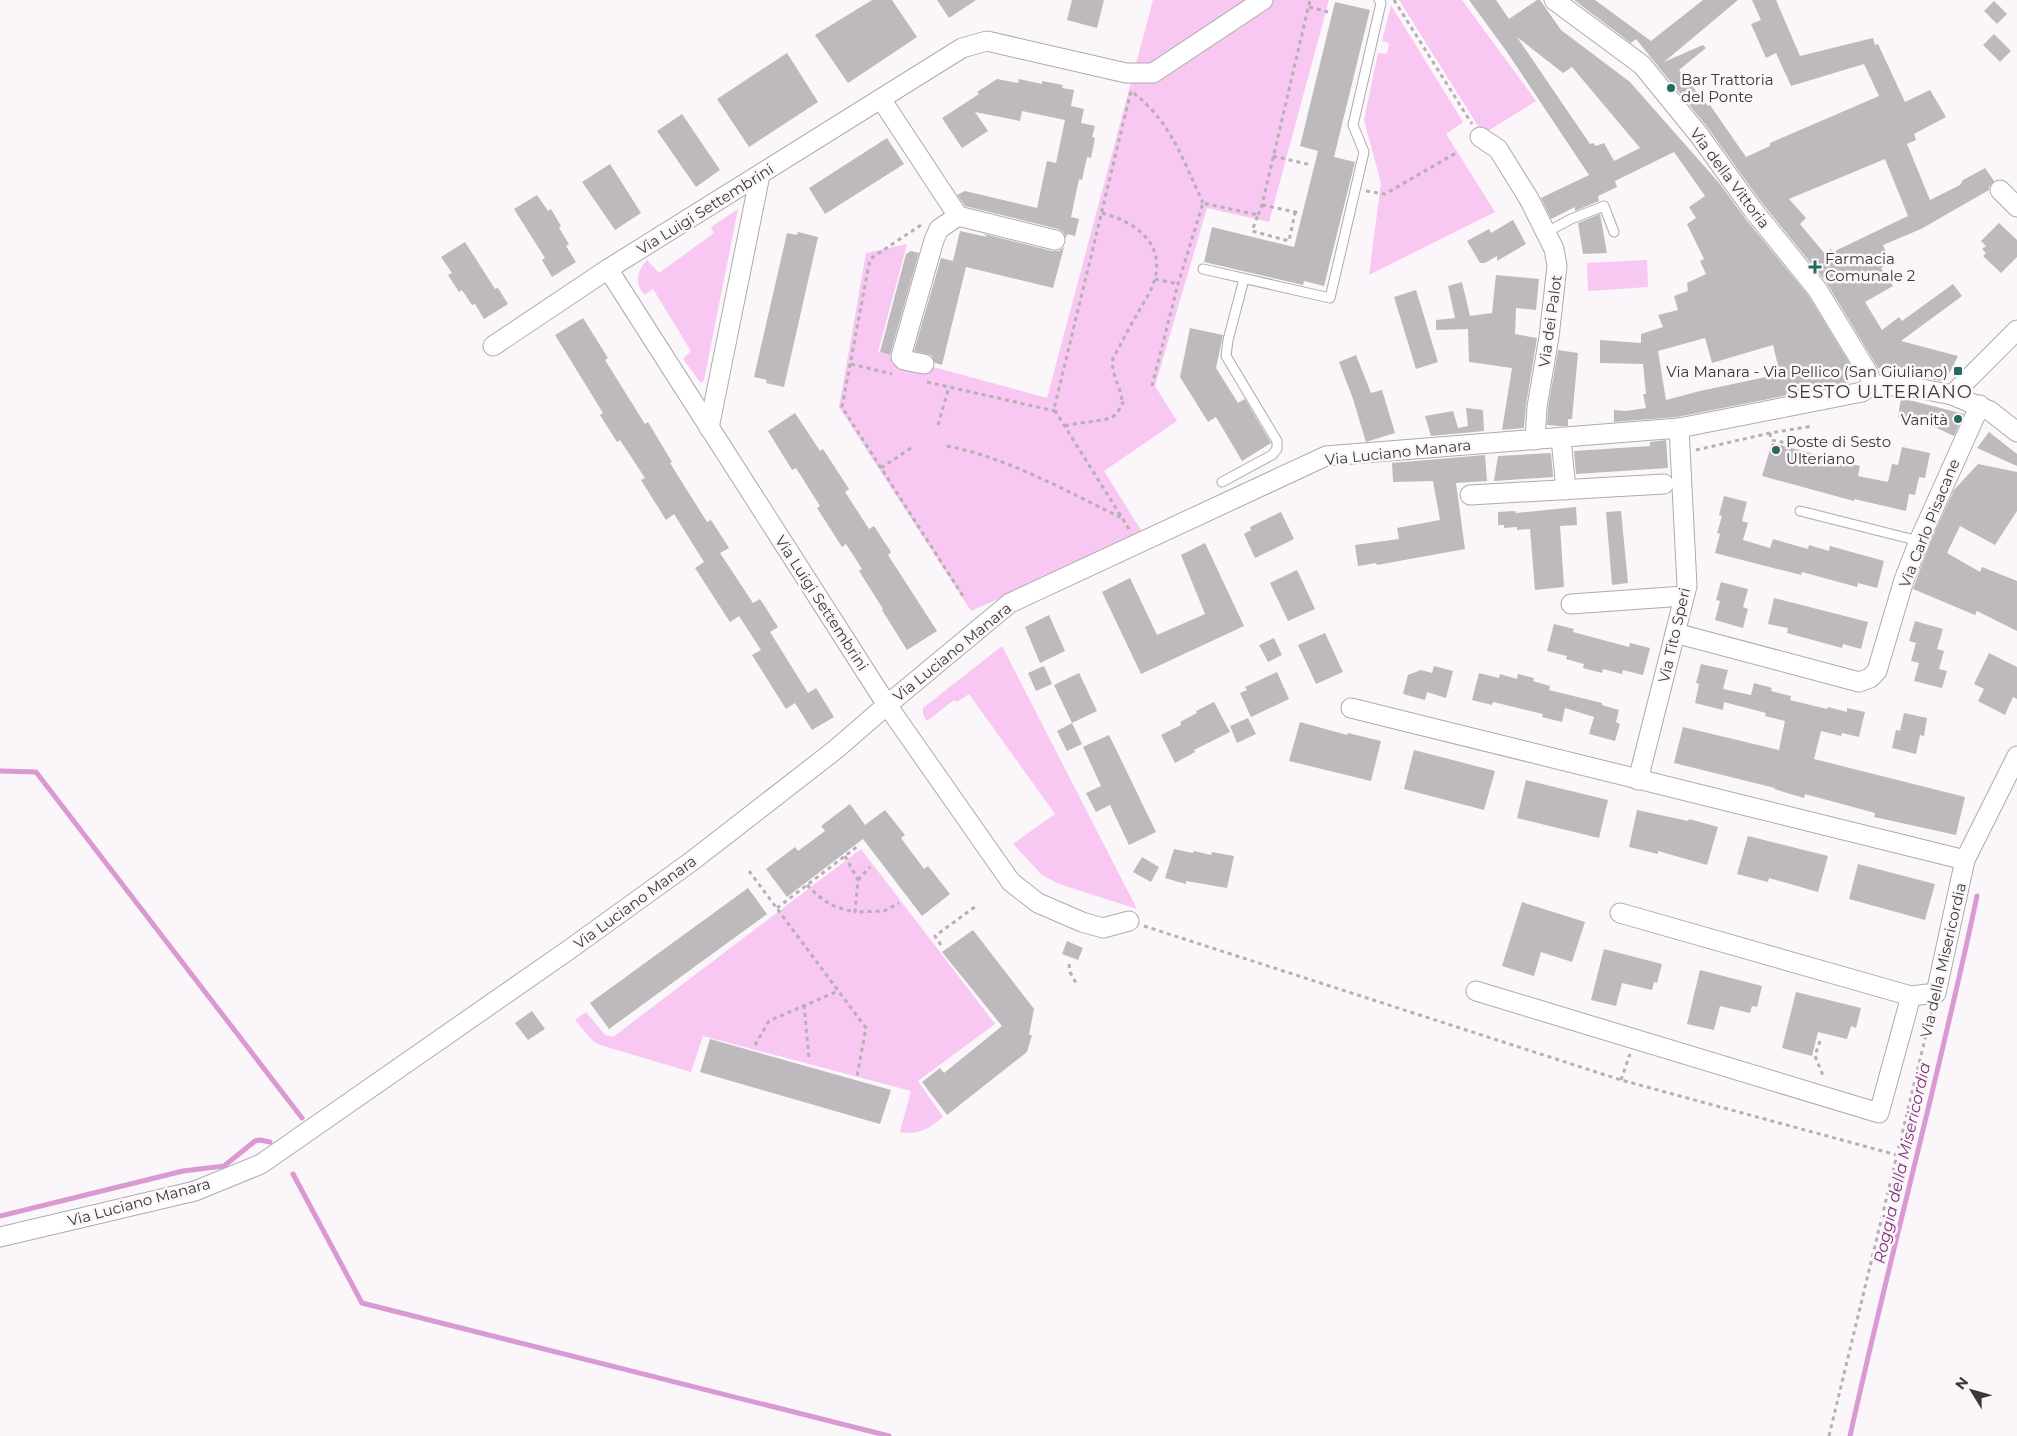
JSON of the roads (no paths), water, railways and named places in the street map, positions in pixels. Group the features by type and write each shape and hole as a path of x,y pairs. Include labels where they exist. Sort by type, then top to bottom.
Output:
{"street":[{"name":"Via Luigi Settembrini","path":"1129,921 1103,928 1082,922 1038,903 1011,882 887,705 608,269 962,48 987,41 1126,73 1153,73 1263,0"},
{"name":"Via della Vittoria","path":"1554,0 1642,65 1698,135 1753,210 1817,289 1868,373 1873,385"},
{"path":"881,99 958,216 1055,240"},
{"name":"Via dei Palot","path":"1480,137 1498,149 1529,199 1554,249 1557,266 1549,337 1537,407 1535,440"},
{"path":"709,428 760,175"},
{"path":"2000,190 2017,207"},
{"path":"923,373 901,357 934,240 939,229 958,216"},
{"path":"493,346 608,269"},
{"path":"1952,395 2017,330"},
{"name":"Via Luciano Manara","path":"0,1237 195,1191 261,1164 570,950 692,861 835,750 1010,603 1326,456 1679,428 1862,392 1873,385 1912,387 1952,395 1990,410 2017,432"},
{"name":"Via Carlo Pisacane","path":"1675,634 1860,682 1870,678 1877,671 1904,580 1919,541 1980,405"},
{"name":"Via Tito Speri","path":"1638,780 1687,586 1679,428"},
{"path":"1561,438 1566,490"},
{"path":"1470,495 1664,484"},
{"path":"1571,604 1684,596"},
{"path":"1351,708 1965,860"},
{"name":"Via della Misericordia","path":"1911,996 1936,993 1965,860 2017,756"},
{"path":"1476,991 1879,1113 1911,996 1620,913"}],"lane":[{"path":"1203,269 1330,298 1364,152 1353,125 1381,3 1379,0"},
{"path":"1546,233 1571,219 1604,206 1614,232"},
{"path":"1222,482 1272,455 1277,448 1277,442 1226,356 1228,340 1244,279"},
{"path":"1800,511 1919,541"}],"waterway":[{"path":"0,771 36,772 302,1118"},
{"name":"Roggia della Misericordia","path":"1850,1436 1947,1031 1977,896"},
{"path":"0,1216 183,1171 224,1166 255,1141 270,1142"},
{"path":"293,1174 362,1303 889,1436"}],"place":[{"name":"Bar Trattoria del Ponte","path":"1671,88"},
{"name":"Farmacia Comunale 2","path":"1815,267"},
{"name":"Via Manara - Via Pellico (San Giuliano)","path":"1958,371"},
{"name":"Vanità","path":"1958,419"},
{"name":"Poste di Sesto Ulteriano","path":"1776,450"}],"district":[{"name":"SESTO ULTERIANO","path":"1880,392"}]}
